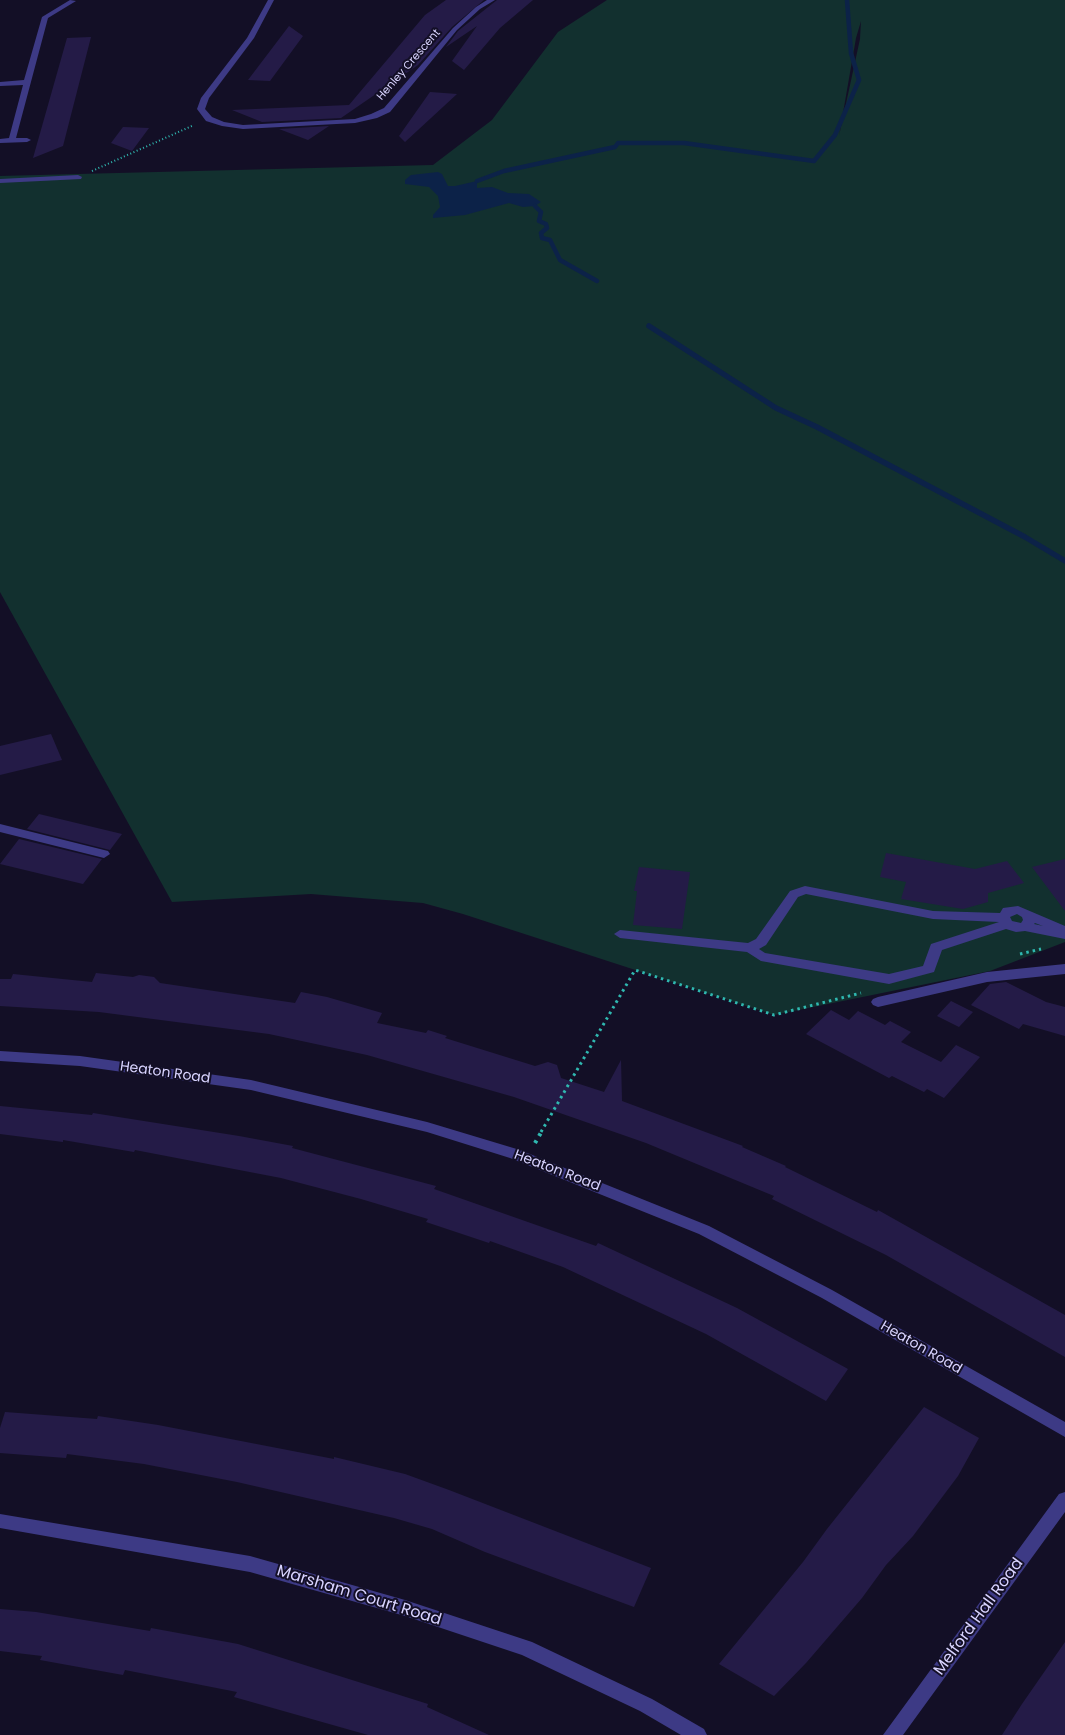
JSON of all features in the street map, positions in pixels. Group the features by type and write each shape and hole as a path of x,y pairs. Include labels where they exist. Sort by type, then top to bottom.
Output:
{"street":[{"path":"209,119 201,109 205,98 250,38 271,0"},
{"name":"Henley Crescent","path":"209,119 222,124 243,127 355,121 374,116 387,110 455,29 478,8 492,0"},
{"path":"12,140 45,17 74,1"},
{"path":"0,84 29,82"},
{"path":"0,141 27,140"},
{"path":"0,181 78,177"},
{"path":"0,828 104,854"},
{"path":"750,948 761,942 794,894 805,890 933,915 1005,920"},
{"path":"1005,920 1008,911 1018,910 1026,920 1065,935"},
{"path":"620,934 750,948 761,957 889,980 929,968 936,947 1005,920"},
{"path":"1026,920 1065,930"},
{"path":"878,1002 987,977 1065,969"},
{"name":"Heaton Road","path":"0,1056 80,1061 251,1085 426,1127 525,1158 704,1230 827,1294 1065,1430"},
{"name":"Melford Hall Road","path":"892,1735 1065,1498"},
{"name":"Marsham Court Road","path":"0,1521 250,1564 405,1608 526,1648 646,1705 698,1735"}],"path":[{"path":"78,177 209,119"},
{"path":"1018,954 1046,947"},
{"path":"525,1158 635,970 774,1015 868,992"}],"green space":[{"path":"607,0 1065,0 1065,942 990,971 774,1015 463,914 423,903 311,894 172,902 0,592 0,176 433,165 492,120 558,32","holes":["861,21 860,39 839,136 856,38"]}],"water":[{"path":"438,172 442,174 448,186 477,181 477,188 492,187 508,193 529,194 541,202 535,206 523,207 509,203 465,215 433,218 433,215 440,207 438,196 429,187 405,184 405,180 411,175"}],"building":[{"path":"446,0 484,0 452,27 418,65 341,118 262,122 232,110 349,105 425,15"},
{"path":"497,0 533,0 500,28 464,70 452,61 477,26 446,47 458,31"},
{"path":"289,26 303,36 270,81 248,80"},
{"path":"91,37 63,146 33,158 67,38"},
{"path":"430,92 457,94 405,142 399,136"},
{"path":"329,126 308,140 279,129"},
{"path":"123,127 149,128 132,151 111,143"},
{"path":"51,734 62,760 0,775 0,746"},
{"path":"39,814 122,834 110,850 27,829"},
{"path":"19,839 102,859 83,884 0,864"},
{"path":"886,853 975,869 1007,861 1024,883 988,893 988,902 963,909 901,899 906,882 880,877"},
{"path":"1065,859 1065,911 1032,867"},
{"path":"639,867 690,872 682,929 633,925 637,891 634,891"},
{"path":"96,973 154,977 160,983 295,1003 301,992 327,997 382,1013 377,1023 426,1033 428,1030 447,1036 445,1038 535,1066 548,1062 557,1065 561,1078 604,1092 621,1060 622,1101 743,1146 877,1212 878,1210 1065,1315 1065,1357 886,1255 772,1199 774,1196 646,1143 514,1097 367,1055 269,1034 99,1012 0,1006 0,979 11,979 13,974 92,982"},
{"path":"1006,982 1046,1002 1065,1007 1065,1036 1023,1024 1019,1029 971,1005 990,984"},
{"path":"951,1001 973,1012 959,1027 937,1016"},
{"path":"831,1010 849,1020 858,1011 885,1025 890,1021 911,1032 901,1042 941,1062 956,1045 980,1057 944,1098 927,1089 924,1092 892,1076 889,1078 806,1034"},
{"path":"0,1106 92,1115 93,1113 239,1136 293,1146 292,1148 436,1186 434,1189 596,1246 598,1243 737,1308 848,1369 826,1401 706,1334 563,1267 490,1241 489,1243 426,1222 428,1219 281,1178 135,1150 134,1152 63,1140 63,1142 0,1134"},
{"path":"924,1407 979,1438 958,1476 913,1536 886,1565 862,1598 806,1663 774,1696 719,1664 803,1562"},
{"path":"5,1412 97,1419 98,1416 158,1425 334,1459 334,1457 405,1474 651,1568 634,1607 485,1552 432,1529 394,1518 237,1482 144,1464 67,1454 66,1458 0,1453 0,1428"},
{"path":"0,1609 36,1612 150,1631 151,1628 238,1644 428,1704 427,1707 489,1735 368,1735 234,1697 237,1692 125,1670 123,1675 40,1660 42,1656 0,1651"},
{"path":"1065,1642 1065,1735 1002,1735 1022,1704"}],"waterway":[{"path":"477,181 504,171 615,147 618,143 684,143 814,161 835,135 859,80 851,53 847,0"},
{"path":"535,206 541,212 539,221 546,224 547,228 541,233 542,238 550,240 560,260 597,281"},
{"path":"649,326 776,408 817,427 1025,537 1065,561"}]}
